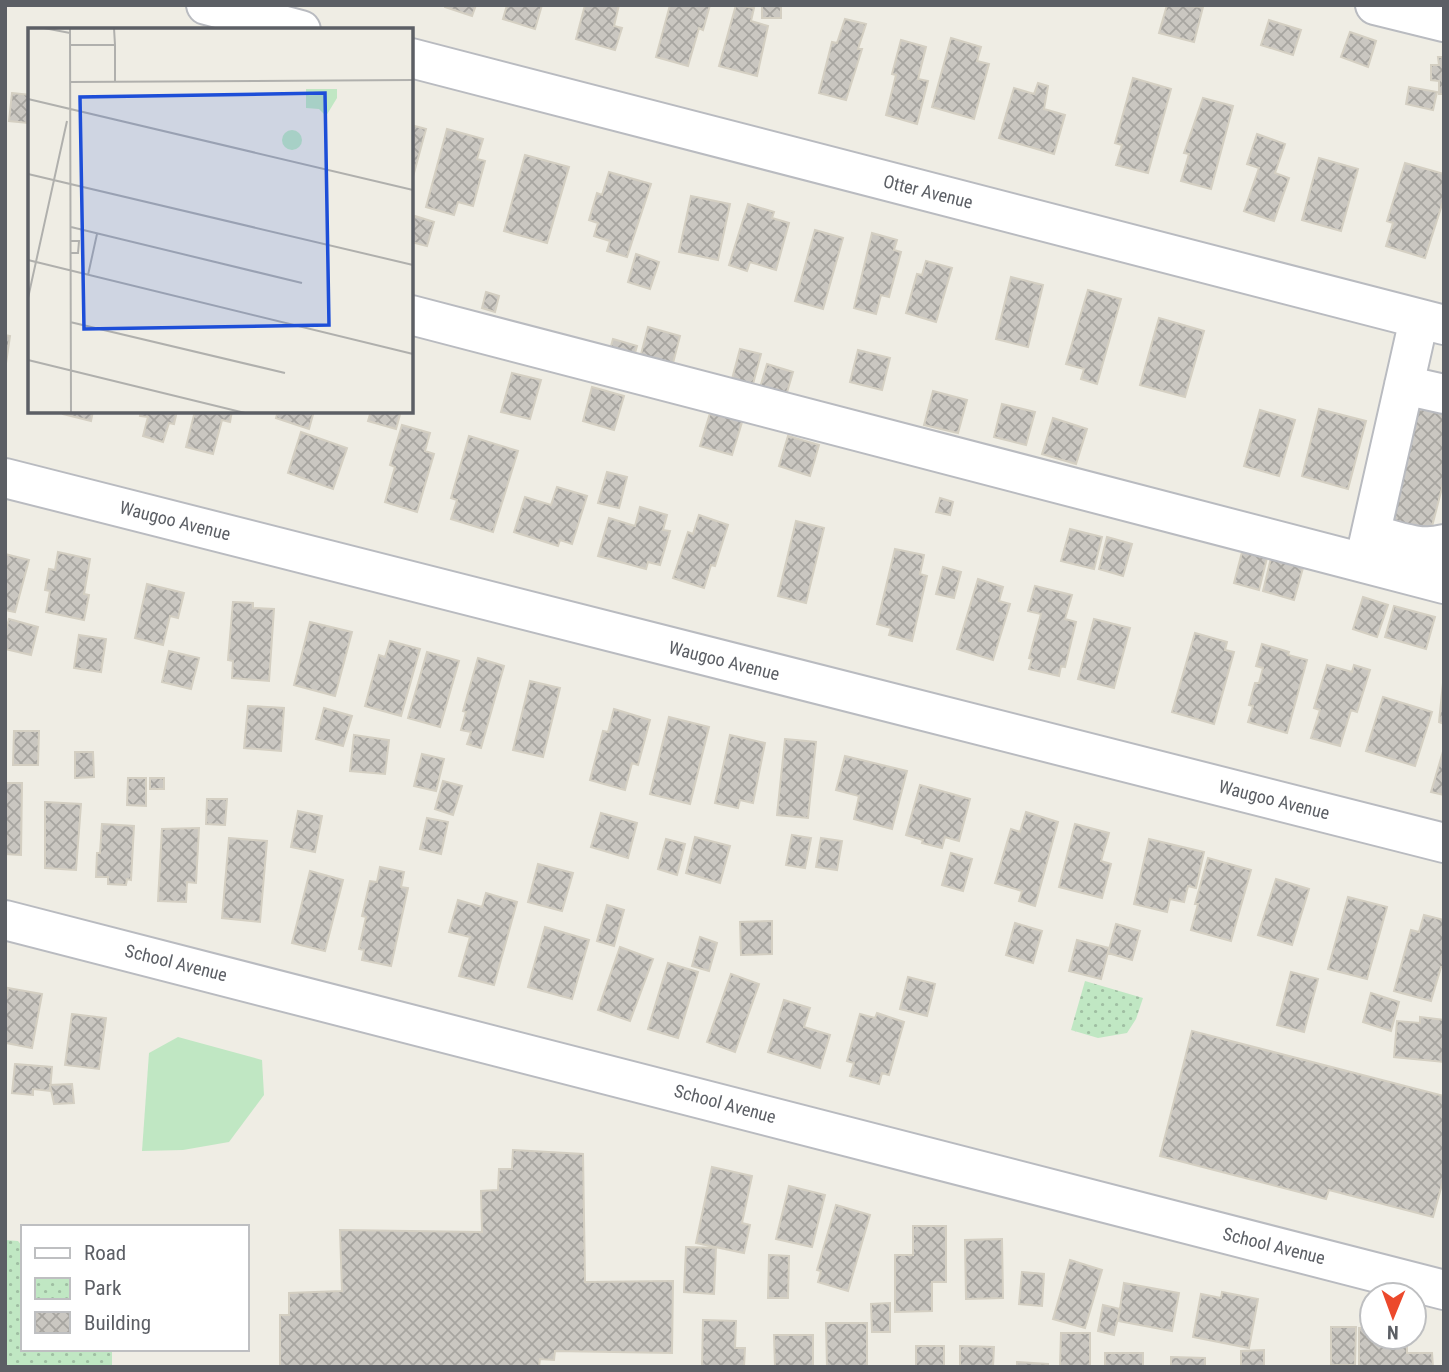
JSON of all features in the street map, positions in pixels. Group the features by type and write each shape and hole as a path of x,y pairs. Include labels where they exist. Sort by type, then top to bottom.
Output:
{"street":[{"path":"206,5 293,28"},
{"path":"1375,5 1444,22"},
{"name":"Otter Avenue","path":"413,59 1431,322"},
{"path":"413,316 1367,549 1444,584"},
{"path":"1367,549 1404,385 1431,322"},
{"path":"1404,385 1444,394"},
{"name":"Waugoo Avenue","path":"5,478 1444,843"},
{"path":"1367,549 1433,547 1444,544"},
{"name":"School Avenue","path":"5,920 1444,1290"}],"green space":[{"path":"1085,981 1143,998 1136,1019 1127,1033 1098,1038 1071,1030"},
{"path":"178,1037 262,1060 264,1095 229,1142 183,1150 142,1151 149,1053"},
{"path":"5,1240 18,1241 21,1245 21,1351 112,1351 112,1367 5,1367"}],"building":[{"path":"445,5 476,5 472,16"},
{"path":"507,5 542,5 535,29 503,19"},
{"path":"585,5 619,5 614,26 622,28 615,50 576,39"},
{"path":"670,5 710,5 703,30 699,28 688,66 656,57"},
{"path":"736,5 754,8 751,21 768,26 757,76 719,66"},
{"path":"762,5 781,5 781,18 762,18"},
{"path":"1167,5 1203,7 1194,42 1159,33"},
{"path":"845,19 866,24 858,49 862,49 846,100 819,93 832,42 837,43"},
{"path":"1269,20 1301,30 1293,55 1261,45"},
{"path":"1350,32 1376,41 1368,67 1341,57"},
{"path":"951,38 981,47 977,61 989,64 974,119 932,107"},
{"path":"901,40 926,47 918,79 928,81 917,124 886,115 896,75 892,74"},
{"path":"1438,57 1444,57 1444,94 1439,94 1439,81 1431,80 1431,65 1439,65"},
{"path":"1133,78 1171,89 1148,173 1116,165 1122,145 1115,143"},
{"path":"1038,83 1048,86 1044,109 1065,115 1054,154 999,138 1014,88 1034,94"},
{"path":"1409,87 1437,92 1433,110 1406,104"},
{"path":"12,93 28,95 28,123 9,121"},
{"path":"1203,98 1233,106 1211,189 1181,181 1189,154 1184,153"},
{"path":"413,126 426,129 413,177"},
{"path":"447,129 483,139 477,159 485,161 473,206 458,202 454,215 426,207"},
{"path":"1257,134 1285,144 1275,173 1289,178 1274,221 1244,211 1259,168 1247,164"},
{"path":"525,155 569,167 547,243 504,231"},
{"path":"1319,158 1358,169 1341,231 1302,220"},
{"path":"1405,163 1444,174 1444,198 1425,258 1386,246 1393,223 1387,221"},
{"path":"609,172 651,184 627,257 607,251 610,241 594,236 598,223 589,220 597,193 602,195"},
{"path":"691,196 730,204 718,260 679,252"},
{"path":"748,204 774,212 772,218 789,223 776,270 750,262 747,271 729,265"},
{"path":"415,216 434,222 427,246 413,242"},
{"path":"815,230 843,238 823,309 795,301"},
{"path":"872,233 897,240 894,250 901,252 889,297 881,295 876,314 854,308"},
{"path":"636,254 659,262 650,289 628,282"},
{"path":"926,261 952,268 936,322 906,313 917,274 922,275"},
{"path":"1011,277 1043,285 1028,347 996,339"},
{"path":"1088,290 1121,299 1097,384 1081,379 1084,369 1066,364"},
{"path":"486,292 499,296 495,312 482,308"},
{"path":"1159,318 1204,331 1185,397 1140,385"},
{"path":"648,327 680,336 672,367 640,358"},
{"path":"5,335 10,336 5,370"},
{"path":"613,339 637,346 632,364 608,357"},
{"path":"740,349 761,354 753,384 732,379"},
{"path":"858,350 890,358 882,390 850,382"},
{"path":"767,364 793,372 785,399 759,391"},
{"path":"512,373 541,380 530,419 501,412"},
{"path":"592,387 624,396 614,430 583,421"},
{"path":"933,391 967,400 958,433 924,425"},
{"path":"1422,397 1444,402 1444,480 1428,542 1387,531"},
{"path":"1002,404 1035,412 1026,445 994,437"},
{"path":"1319,409 1366,421 1348,489 1302,476"},
{"path":"711,410 743,419 732,455 700,446"},
{"path":"1260,410 1295,420 1279,476 1244,466"},
{"path":"63,413 93,413 91,421"},
{"path":"141,413 177,413 174,424 169,423 163,442 143,436 148,417 140,416"},
{"path":"194,413 232,413 230,422 222,420 213,454 186,447"},
{"path":"277,413 313,413 309,429 276,418"},
{"path":"370,413 400,413 396,429 368,421"},
{"path":"1053,418 1087,429 1076,464 1042,454"},
{"path":"402,425 430,433 425,451 434,454 417,512 385,502 395,467 390,465"},
{"path":"301,432 347,448 333,489 288,473"},
{"path":"469,436 518,451 493,532 451,519 457,500 451,498"},
{"path":"788,436 819,445 810,476 779,466"},
{"path":"607,472 627,477 619,508 598,503"},
{"path":"557,487 587,496 572,544 560,540 558,546 514,532 525,497 551,505"},
{"path":"940,498 953,502 950,515 936,512"},
{"path":"640,507 667,515 663,530 670,531 660,565 648,562 646,569 598,556 609,518 635,526"},
{"path":"699,515 728,525 715,566 711,565 704,588 673,578 688,532 693,534"},
{"path":"796,521 824,528 806,603 778,596"},
{"path":"1070,529 1102,537 1094,569 1061,561"},
{"path":"1107,537 1132,544 1123,576 1099,569"},
{"path":"895,549 924,555 920,574 927,576 912,641 889,635 891,628 877,624"},
{"path":"58,552 90,559 84,594 89,595 84,620 46,612 50,591 45,590 49,569 55,570"},
{"path":"1242,552 1267,558 1259,590 1234,583"},
{"path":"5,554 29,560 15,612 5,610"},
{"path":"1271,558 1303,568 1294,600 1263,591"},
{"path":"943,567 961,572 954,598 936,594"},
{"path":"978,579 1003,587 999,601 1010,604 993,660 957,649"},
{"path":"147,584 184,593 178,618 170,616 163,645 135,638"},
{"path":"1035,586 1072,595 1065,619 1076,622 1065,667 1061,666 1059,676 1029,669 1032,659 1029,658 1041,614 1028,611"},
{"path":"1363,597 1388,605 1377,637 1353,629"},
{"path":"233,602 253,603 253,608 274,609 269,681 232,678 233,661 228,660"},
{"path":"1394,606 1435,617 1426,649 1385,637"},
{"path":"9,619 38,627 31,655 5,649 5,633"},
{"path":"1094,619 1130,628 1114,688 1078,679"},
{"path":"310,622 352,632 335,696 294,685"},
{"path":"1195,633 1227,642 1225,650 1234,652 1214,724 1172,712"},
{"path":"79,635 106,639 101,672 74,668"},
{"path":"390,641 420,649 401,716 365,706 379,655 385,657"},
{"path":"1262,644 1307,660 1287,733 1248,722 1255,683 1259,683 1263,668 1256,666"},
{"path":"169,651 199,658 191,689 162,682"},
{"path":"427,652 459,661 440,727 408,718"},
{"path":"478,658 504,666 481,748 467,744 471,732 461,730 466,712 463,711"},
{"path":"1327,665 1352,672 1354,665 1370,670 1357,712 1351,710 1340,746 1311,738 1320,710 1314,708"},
{"path":"1444,673 1444,724 1439,722"},
{"path":"530,681 560,688 543,757 513,750"},
{"path":"1383,697 1432,712 1415,766 1366,751"},
{"path":"248,706 284,708 281,751 244,748"},
{"path":"324,708 352,716 343,746 316,739"},
{"path":"614,709 650,720 638,765 632,763 625,790 590,780 603,731 608,732"},
{"path":"669,717 709,727 690,804 650,794"},
{"path":"14,731 39,731 38,765 13,765"},
{"path":"354,735 389,740 385,774 350,771"},
{"path":"730,735 765,743 753,803 740,800 738,808 715,803"},
{"path":"785,739 816,742 808,818 777,815"},
{"path":"1444,748 1444,795 1431,792"},
{"path":"75,752 93,752 94,777 75,778"},
{"path":"422,754 444,759 436,791 414,786"},
{"path":"845,756 907,771 892,829 854,819 859,796 836,790"},
{"path":"128,778 146,778 146,806 127,805"},
{"path":"150,778 164,778 164,789 150,789"},
{"path":"443,781 462,786 453,815 435,809"},
{"path":"5,783 22,783 21,855 5,854"},
{"path":"920,785 970,799 959,841 945,837 942,848 906,835"},
{"path":"207,799 227,799 225,825 206,824"},
{"path":"45,802 81,804 76,870 45,868"},
{"path":"298,811 322,816 315,852 291,847"},
{"path":"1026,812 1058,822 1035,906 1019,901 1022,891 995,883 1011,829 1020,832"},
{"path":"601,813 637,823 628,858 591,847"},
{"path":"427,818 448,822 441,854 420,849"},
{"path":"102,824 134,826 131,880 127,879 126,885 108,884 108,877 96,877"},
{"path":"1075,824 1109,833 1101,861 1111,864 1102,898 1059,887"},
{"path":"199,828 196,883 187,882 186,902 158,901 162,829"},
{"path":"792,835 811,838 805,868 786,865"},
{"path":"695,837 730,846 720,883 686,873"},
{"path":"229,838 267,841 260,922 222,918"},
{"path":"821,838 842,841 837,870 816,867"},
{"path":"666,839 685,844 677,875 658,869"},
{"path":"1149,839 1204,852 1196,888 1188,886 1184,902 1170,899 1167,912 1134,904"},
{"path":"951,853 972,859 963,891 942,885"},
{"path":"1208,858 1251,870 1231,941 1191,930"},
{"path":"538,864 573,873 562,911 528,902"},
{"path":"380,867 404,872 401,887 408,888 391,966 362,960 364,950 359,949 366,917 362,916 370,881 377,882"},
{"path":"310,871 343,880 325,951 292,943"},
{"path":"1276,879 1309,889 1292,945 1258,935"},
{"path":"486,893 517,902 494,985 459,976 470,937 449,932 458,900 482,907"},
{"path":"1348,897 1387,907 1367,979 1328,969"},
{"path":"607,905 624,910 614,946 597,941"},
{"path":"1424,915 1444,920 1444,967 1441,967 1431,1001 1394,991 1411,930 1419,932"},
{"path":"772,921 772,954 741,955 740,922"},
{"path":"1015,923 1042,931 1033,963 1006,955"},
{"path":"1116,924 1140,931 1132,960 1108,953"},
{"path":"545,927 589,940 572,999 528,987"},
{"path":"700,937 717,943 709,971 692,966"},
{"path":"1077,940 1109,948 1101,979 1069,971"},
{"path":"620,947 653,959 630,1021 598,1010"},
{"path":"668,963 698,972 678,1038 648,1029"},
{"path":"1291,972 1318,979 1304,1032 1277,1025"},
{"path":"731,974 759,984 735,1052 707,1042"},
{"path":"908,977 935,984 927,1016 900,1009"},
{"path":"8,988 42,994 32,1048 5,1045 5,1004"},
{"path":"1371,993 1399,1002 1391,1031 1363,1022"},
{"path":"784,1000 810,1008 804,1027 830,1035 820,1068 768,1052"},
{"path":"877,1013 904,1022 889,1075 882,1073 879,1084 850,1076 854,1063 847,1061 860,1014 875,1018"},
{"path":"72,1014 106,1018 99,1069 65,1065"},
{"path":"1420,1017 1444,1020 1444,1062 1394,1057 1397,1021 1420,1023"},
{"path":"1192,1031 1444,1096 1444,1177 1433,1217 1329,1190 1326,1199 1160,1156"},
{"path":"15,1064 52,1067 50,1091 33,1089 33,1095 12,1093"},
{"path":"72,1084 74,1103 54,1104 50,1085"},
{"path":"513,1150 583,1154 585,1282 673,1281 672,1353 555,1351 554,1360 540,1359 539,1367 280,1367 280,1315 289,1315 289,1293 342,1291 340,1230 482,1232 481,1191 498,1190 499,1169 512,1169"},
{"path":"712,1167 752,1176 742,1223 750,1225 744,1253 696,1243"},
{"path":"789,1186 825,1195 812,1247 776,1239"},
{"path":"836,1205 870,1215 848,1291 818,1282 821,1271 817,1270"},
{"path":"913,1226 946,1226 946,1282 932,1282 932,1311 895,1312 895,1255 913,1255"},
{"path":"1002,1239 1003,1298 966,1299 965,1240"},
{"path":"686,1247 716,1248 714,1294 684,1292"},
{"path":"769,1255 789,1256 788,1298 768,1298"},
{"path":"1070,1260 1102,1270 1085,1328 1053,1319"},
{"path":"1022,1272 1044,1274 1042,1306 1019,1304"},
{"path":"1124,1283 1179,1293 1172,1331 1118,1321"},
{"path":"1222,1292 1258,1299 1249,1348 1193,1337 1201,1294 1221,1298"},
{"path":"890,1303 890,1332 872,1332 871,1304"},
{"path":"1103,1305 1120,1309 1114,1335 1098,1331"},
{"path":"703,1320 736,1321 735,1348 745,1348 744,1367 702,1367"},
{"path":"826,1323 867,1323 867,1367 827,1367"},
{"path":"1331,1327 1356,1327 1355,1365 1331,1365"},
{"path":"1061,1333 1090,1333 1090,1367 1060,1367"},
{"path":"774,1335 813,1335 813,1367 775,1367"},
{"path":"916,1346 944,1346 944,1367 916,1367"},
{"path":"960,1346 994,1347 993,1367 960,1367"},
{"path":"1264,1350 1264,1367 1241,1367 1241,1351"},
{"path":"1359,1351 1432,1353 1433,1367 1359,1367"},
{"path":"1105,1353 1143,1353 1143,1367 1105,1367"},
{"path":"1171,1357 1205,1358 1205,1367 1171,1367"},
{"path":"1017,1362 1048,1364 1048,1367 1017,1367"}]}
